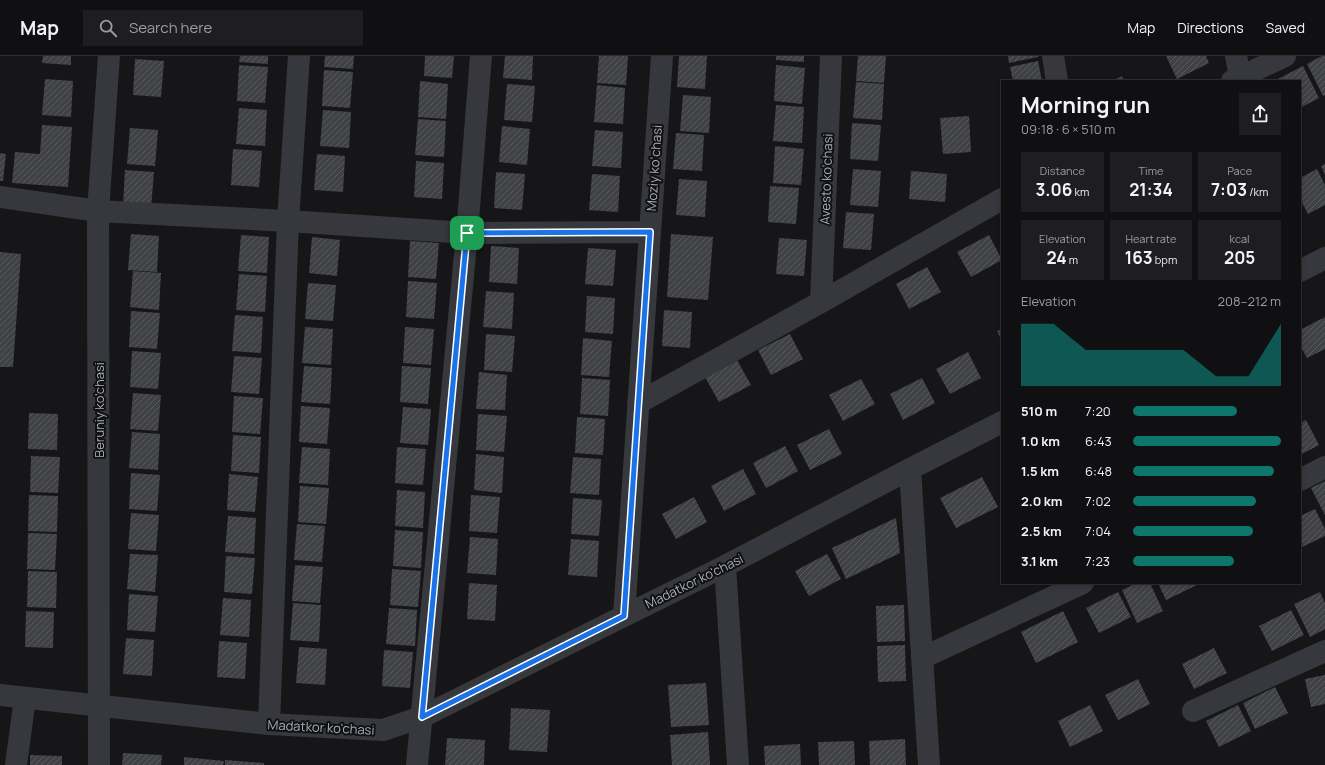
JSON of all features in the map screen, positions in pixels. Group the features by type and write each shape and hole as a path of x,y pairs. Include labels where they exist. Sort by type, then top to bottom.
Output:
{"street":[{"name":"Beruniy ko'chasi","path":"99,765 98,211 109,56"},
{"path":"269,724 288,221 299,56"},
{"path":"417,765 467,233 481,56"},
{"name":"Moziy ko‘chasi","path":"624,616 662,56"},
{"name":"Avesto ko'chasi","path":"821,302 831,56"},
{"path":"1053,56 1057,80"},
{"path":"1236,56 1236,79 1285,56"},
{"path":"0,197 98,211 288,221 467,233 650,232"},
{"path":"638,402 821,302 1001,200"},
{"path":"1301,270 1325,258"},
{"name":"Madatkor ko'chasi","path":"0,695 269,724 383,730 422,717 725,566 1001,423"},
{"path":"1301,479 1325,467"},
{"path":"910,469 928,765"},
{"path":"725,566 738,765"},
{"path":"922,658 1081,584"},
{"path":"1193,710 1325,651"},
{"path":"16,765 25,698"}],"building":[{"path":"43,56 71,56 71,65 42,63"},
{"path":"240,56 268,56 268,64 239,62"},
{"path":"325,56 354,56 353,69 324,67"},
{"path":"425,56 454,56 452,78 424,76"},
{"path":"505,56 533,56 532,80 503,78"},
{"path":"599,56 628,56 626,85 597,83"},
{"path":"679,56 707,56 705,89 677,87"},
{"path":"776,56 804,56 804,62 776,60"},
{"path":"858,56 886,56 884,83 856,81"},
{"path":"1008,56 1038,56 1038,57 1009,63"},
{"path":"1166,56 1206,56 1209,63 1177,79"},
{"path":"1322,56 1325,56 1325,95 1323,96 1307,64"},
{"path":"135,59 164,61 161,97 133,95"},
{"path":"1038,61 1042,80 1013,80 1010,67"},
{"path":"239,65 268,67 265,103 237,101"},
{"path":"776,65 805,68 802,104 774,101"},
{"path":"1303,66 1319,98 1301,107 1301,80 1278,79"},
{"path":"324,70 353,72 350,108 322,106"},
{"path":"1122,76 1124,80 1114,80"},
{"path":"45,79 73,81 71,117 42,115"},
{"path":"420,81 448,84 446,119 418,117"},
{"path":"856,82 884,84 882,120 853,118"},
{"path":"507,84 535,86 532,122 504,120"},
{"path":"597,85 625,88 623,124 594,122"},
{"path":"683,95 711,97 709,133 680,131"},
{"path":"776,105 804,107 802,143 773,141"},
{"path":"239,108 267,110 265,146 236,144"},
{"path":"323,110 351,112 349,148 320,146"},
{"path":"969,116 971,152 943,154 940,118"},
{"path":"418,119 446,121 444,157 415,155"},
{"path":"852,123 881,125 878,161 850,159"},
{"path":"42,125 72,127 68,187 12,183 15,152 40,154"},
{"path":"502,126 530,129 527,165 499,162"},
{"path":"130,128 158,130 155,166 127,164"},
{"path":"595,130 623,132 621,168 592,166"},
{"path":"676,133 704,135 702,171 673,169"},
{"path":"775,146 804,149 801,185 773,183"},
{"path":"233,149 262,151 259,187 231,185"},
{"path":"0,153 6,154 3,181 0,181"},
{"path":"317,154 345,156 343,192 314,190"},
{"path":"416,161 444,163 442,199 414,197"},
{"path":"1325,164 1325,175 1321,166"},
{"path":"853,169 881,171 878,207 850,205"},
{"path":"1317,169 1325,185 1325,205 1308,214 1301,201 1301,177"},
{"path":"125,170 154,172 151,208 123,206"},
{"path":"911,171 947,174 945,202 909,199"},
{"path":"496,172 525,174 522,210 494,208"},
{"path":"592,174 620,176 618,212 589,210"},
{"path":"679,179 707,181 705,217 676,215"},
{"path":"770,186 799,188 796,224 768,222"},
{"path":"846,212 874,214 871,250 843,248"},
{"path":"131,234 159,236 157,272 128,270"},
{"path":"671,234 713,237 708,300 667,297"},
{"path":"241,235 269,237 267,273 238,271"},
{"path":"989,235 1001,261 971,277 957,252"},
{"path":"312,237 340,240 337,276 309,273"},
{"path":"779,238 807,240 804,276 776,274"},
{"path":"410,241 439,243 436,279 408,277"},
{"path":"491,246 519,248 517,284 489,282"},
{"path":"588,248 616,250 613,286 585,284"},
{"path":"0,252 21,254 13,367 0,367"},
{"path":"927,267 941,292 909,309 896,284"},
{"path":"133,271 161,273 159,310 130,307"},
{"path":"239,274 267,276 265,312 236,310"},
{"path":"408,281 437,283 434,319 406,317"},
{"path":"308,283 336,285 333,321 305,319"},
{"path":"486,291 514,293 512,329 483,327"},
{"path":"587,296 615,298 613,334 585,332"},
{"path":"664,310 692,312 690,348 662,346"},
{"path":"131,311 160,313 157,349 129,347"},
{"path":"235,315 263,317 261,353 232,351"},
{"path":"1325,317 1325,349 1307,358 1301,347 1301,329"},
{"path":"305,327 333,329 331,365 302,363"},
{"path":"405,327 434,329 431,365 403,363"},
{"path":"1001,329 1001,339 997,331"},
{"path":"486,334 515,336 512,372 484,370"},
{"path":"790,334 803,359 771,375 758,350"},
{"path":"583,338 612,341 609,377 581,375"},
{"path":"132,351 161,353 158,389 130,387"},
{"path":"968,352 981,378 950,394 936,369"},
{"path":"234,356 262,358 259,394 231,392"},
{"path":"737,360 751,385 719,402 705,377"},
{"path":"304,366 332,368 330,404 301,402"},
{"path":"402,366 431,368 428,404 400,402"},
{"path":"479,372 507,375 505,410 476,409"},
{"path":"582,378 610,380 608,416 580,414"},
{"path":"922,378 935,403 903,420 890,394"},
{"path":"861,379 875,404 843,421 829,395"},
{"path":"133,393 161,395 158,431 130,429"},
{"path":"234,396 263,398 260,434 232,432"},
{"path":"301,406 330,408 327,444 299,442"},
{"path":"403,407 431,409 428,445 400,443"},
{"path":"29,413 58,414 57,450 28,449"},
{"path":"478,414 507,416 504,452 476,450"},
{"path":"577,417 605,419 603,455 575,453"},
{"path":"1306,420 1319,445 1301,454 1301,422"},
{"path":"829,429 842,454 810,470 797,445"},
{"path":"132,432 160,434 158,470 129,468"},
{"path":"233,435 261,437 259,473 231,471"},
{"path":"785,446 798,471 766,488 753,463"},
{"path":"302,447 330,449 328,485 299,483"},
{"path":"397,447 426,449 423,485 395,483"},
{"path":"476,454 504,457 502,493 474,490"},
{"path":"31,456 60,457 58,493 30,492"},
{"path":"573,457 601,459 599,495 570,493"},
{"path":"743,469 756,494 724,511 711,486"},
{"path":"131,473 160,475 157,511 129,509"},
{"path":"229,474 258,477 255,512 227,510"},
{"path":"982,477 998,507 956,528 940,498"},
{"path":"1325,481 1325,515 1311,488"},
{"path":"300,486 329,488 326,524 298,522"},
{"path":"397,490 425,492 423,528 395,526"},
{"path":"29,495 58,496 57,532 28,531"},
{"path":"471,495 500,497 497,533 469,531"},
{"path":"694,497 707,522 676,539 662,514"},
{"path":"573,498 602,500 599,536 571,534"},
{"path":"1315,509 1325,529 1325,536 1301,548 1301,516"},
{"path":"131,513 159,515 156,551 128,549"},
{"path":"228,516 256,518 254,554 225,552"},
{"path":"896,518 900,553 846,579 832,548"},
{"path":"297,524 325,526 322,562 294,560"},
{"path":"395,530 423,532 421,568 393,566"},
{"path":"28,533 57,534 55,570 27,569"},
{"path":"470,537 498,539 496,575 467,573"},
{"path":"571,539 599,541 597,577 568,575"},
{"path":"130,554 158,555 155,592 127,589"},
{"path":"827,554 841,579 809,596 795,571"},
{"path":"226,556 255,558 252,594 224,592"},
{"path":"295,565 323,567 320,603 292,601"},
{"path":"392,569 421,571 418,607 390,605"},
{"path":"28,571 57,572 56,608 27,607"},
{"path":"469,583 497,585 495,621 467,619"},
{"path":"1135,584 1150,584 1163,611 1137,623 1122,590"},
{"path":"1158,584 1199,584 1166,600"},
{"path":"1118,592 1131,617 1099,633 1086,608"},
{"path":"1320,592 1325,603 1325,629 1310,637 1294,604"},
{"path":"129,594 158,596 155,632 127,630"},
{"path":"223,598 251,600 249,637 220,635"},
{"path":"293,603 321,605 319,642 290,640"},
{"path":"904,605 905,641 877,642 876,606"},
{"path":"389,608 417,610 415,646 386,644"},
{"path":"1291,610 1304,635 1272,651 1259,626"},
{"path":"26,611 54,612 53,648 25,647"},
{"path":"1063,611 1078,642 1036,663 1021,632"},
{"path":"126,638 154,640 152,676 123,674"},
{"path":"219,641 247,643 245,679 217,677"},
{"path":"905,645 906,681 878,682 877,646"},
{"path":"299,647 327,649 325,685 296,683"},
{"path":"1214,648 1227,673 1194,689 1182,664"},
{"path":"384,650 413,652 410,688 382,686"},
{"path":"1325,675 1325,704 1311,707 1305,679"},
{"path":"1138,679 1150,704 1118,720 1105,695"},
{"path":"706,683 709,725 671,727 668,685"},
{"path":"1275,687 1288,713 1255,729 1243,703"},
{"path":"1090,705 1103,731 1070,747 1058,721"},
{"path":"1238,705 1251,731 1219,747 1206,721"},
{"path":"511,708 550,710 547,752 509,750"},
{"path":"708,732 710,765 672,765 670,735"},
{"path":"447,738 485,740 484,765 445,765"},
{"path":"905,739 906,765 870,765 869,741"},
{"path":"854,741 855,765 819,765 818,742"},
{"path":"800,744 801,765 765,765 764,746"},
{"path":"123,753 162,755 161,765 122,765"},
{"path":"30,755 62,756 62,765 30,765"},
{"path":"184,757 224,761 223,765 184,765"},
{"path":"225,760 264,763 264,765 225,765"}],"route":[{"path":"650,232 624,616 422,717 467,233 650,232"}]}
